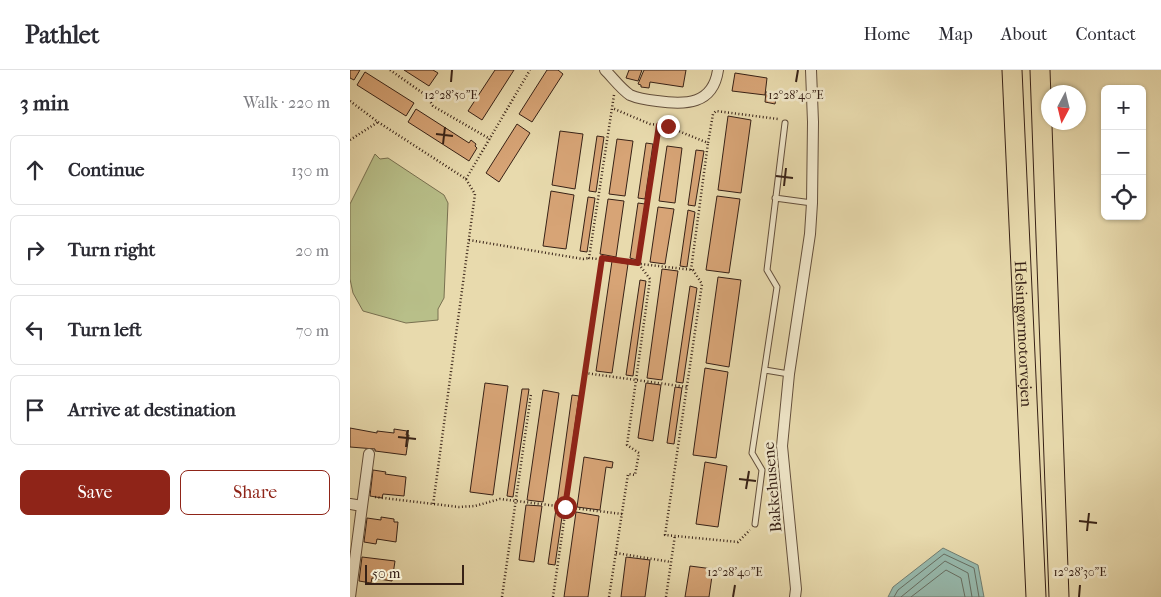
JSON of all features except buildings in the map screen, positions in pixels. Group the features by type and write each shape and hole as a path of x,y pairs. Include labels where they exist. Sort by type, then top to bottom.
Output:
{"highway":[{"name":"Helsingørmotorvejen","path":"1012,70 1036,597"},
{"name":"Helsingørmotorvejen","path":"1040,70 1059,597"}],"street":[{"path":"605,70 628,94 638,98 678,104 691,103 703,98 711,88 718,70"},
{"name":"Bakkehusene","path":"795,597 796,589 782,446 789,374 810,234 813,122 811,70"},
{"path":"350,597 352,563 369,454"},
{"path":"350,504 363,501"}],"lane":[{"name":"Bakkehusene","path":"755,524 762,470 752,453 777,287 767,270 785,121"},
{"path":"775,198 812,203"},
{"path":"765,370 789,374"}],"path":[{"path":"390,70 427,96 434,106 490,139"},
{"path":"466,179 530,70"},
{"path":"589,258 616,82"},
{"path":"350,101 378,122 466,179 475,194 434,505"},
{"path":"612,108 650,124 676,130 708,143"},
{"path":"691,270 713,114 716,111 785,121"},
{"path":"350,140 378,122"},
{"path":"609,597 628,474 635,475 639,453 627,445 650,279 638,263 659,125"},
{"path":"468,240 583,259 602,258 691,270 702,284 665,534 738,542 755,524"},
{"path":"553,597 602,258"},
{"path":"585,373 687,387"},
{"path":"502,597 531,394"},
{"path":"363,501 475,506 500,499 622,514"},
{"path":"666,597 675,536"},
{"path":"616,553 671,562"}],"green space":[{"path":"375,154 380,159 388,158 444,195 448,203 444,298 438,309 438,320 406,323 363,311 353,293 350,279 350,204"}],"water":[{"path":"943,548 978,565 984,597 888,597 893,587"}],"route":[{"path":"565,507 602,258 638,263 659,125 668,126"}]}
